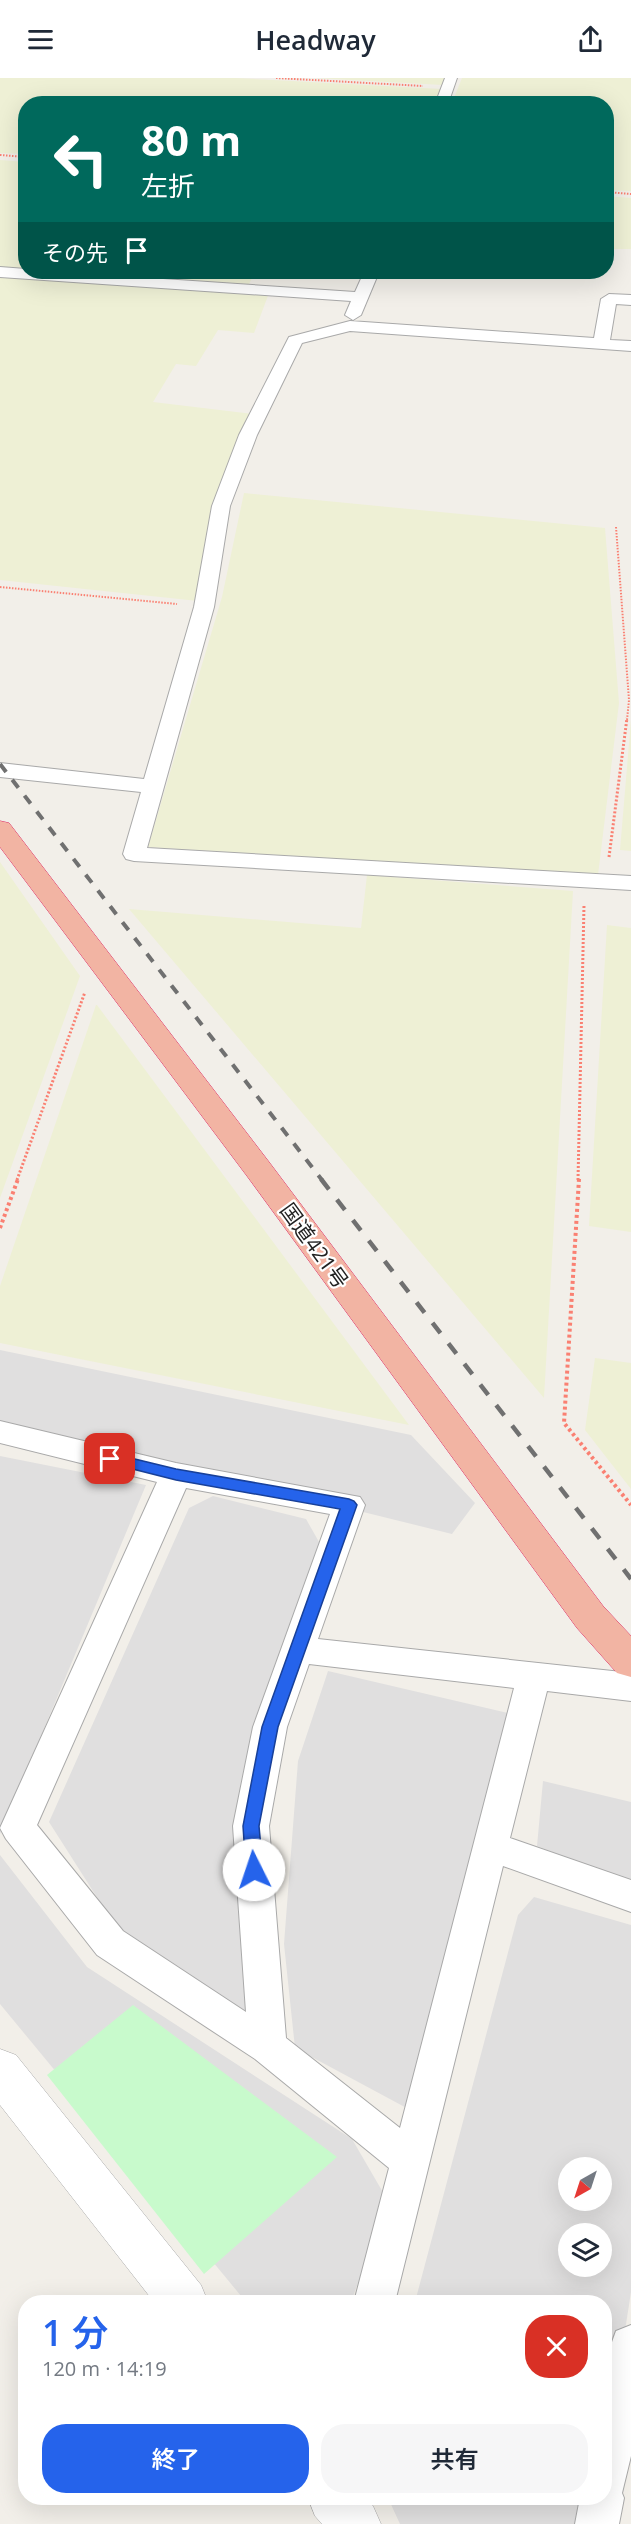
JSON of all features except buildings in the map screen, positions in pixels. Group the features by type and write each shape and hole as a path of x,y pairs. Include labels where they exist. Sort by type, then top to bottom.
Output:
{"highway":[{"name":"国道421号","path":"0,829 590,1617 631,1662"}],"street":[{"path":"0,272 18,273"},
{"path":"101,279 360,297"},
{"path":"350,326 368,279"},
{"path":"601,344 609,299 631,300"},
{"path":"631,346 350,326 296,340 248,435 221,506 204,607 134,854 631,883"},
{"path":"0,770 153,787"},
{"path":"0,1432 176,1474 349,1505 270,1727 251,1826 268,2048"},
{"path":"176,1474 18,1828 110,1943 268,2048 411,2162"},
{"path":"298,1650 631,1687"},
{"path":"377,2295 534,1675"},
{"path":"491,1846 631,1896"},
{"path":"0,2070 178,2295"},
{"path":"612,2442 631,2346"},
{"path":"339,2505 356,2524"},
{"path":"597,2524 601,2505"}],"path":[{"path":"276,78 449,83"},
{"path":"0,155 18,156"},
{"path":"614,193 631,194"},
{"path":"616,527 629,700 595,881 564,1423 631,1505"},
{"path":"0,586 204,607"},
{"path":"0,1228 97,956"}],"shaded area":[{"path":"0,1350 411,1435 475,1503 452,1534 0,1422"},
{"path":"0,1456 146,1485 0,1834"},
{"path":"213,1496 306,1519 323,1549 283,1642 234,1832 254,2020 121,1935 49,1822 189,1508"},
{"path":"328,1671 512,1714 414,2112 295,2048 284,1944 298,1761"},
{"path":"543,1781 631,1802 631,1883 537,1846"},
{"path":"0,1855 87,1967 352,2139 388,2201 354,2295 240,2295 0,2004"},
{"path":"534,1897 631,1925 631,2292 612,2415 612,2295 417,2295 518,1915"},
{"path":"391,2505 598,2505 594,2524 400,2524"}],"green space":[{"path":"0,78 236,78 442,89 439,96 18,96 18,154 0,153"},
{"path":"314,78 446,78 443,85"},
{"path":"462,78 631,78 631,191 614,190 614,96 455,96"},
{"path":"0,160 18,161 18,269 0,268"},
{"path":"614,197 631,198 631,249 614,249"},
{"path":"0,274 18,275 18,279 71,279 269,293 254,333 218,330 196,366 176,364 153,402 253,414 198,601 0,580"},
{"path":"170,279 252,279 249,284"},
{"path":"244,493 605,528 619,703 598,875 148,847 222,597"},
{"path":"631,720 631,851 620,850"},
{"path":"0,862 80,976 0,1198"},
{"path":"367,875 573,891 544,1398 129,909 361,928"},
{"path":"607,925 631,928 631,1232 589,1226"},
{"path":"96,1005 409,1425 0,1343 0,1286"},
{"path":"595,1358 631,1363 631,1489 585,1430"},
{"path":"133,2005 337,2157 204,2274 47,2075"}],"railway":[{"path":"0,764 322,1180"},
{"path":"321,1179 631,1579"}],"route":[{"path":"110,1459 176,1474 349,1505 270,1727 251,1826 254,1870"}]}
